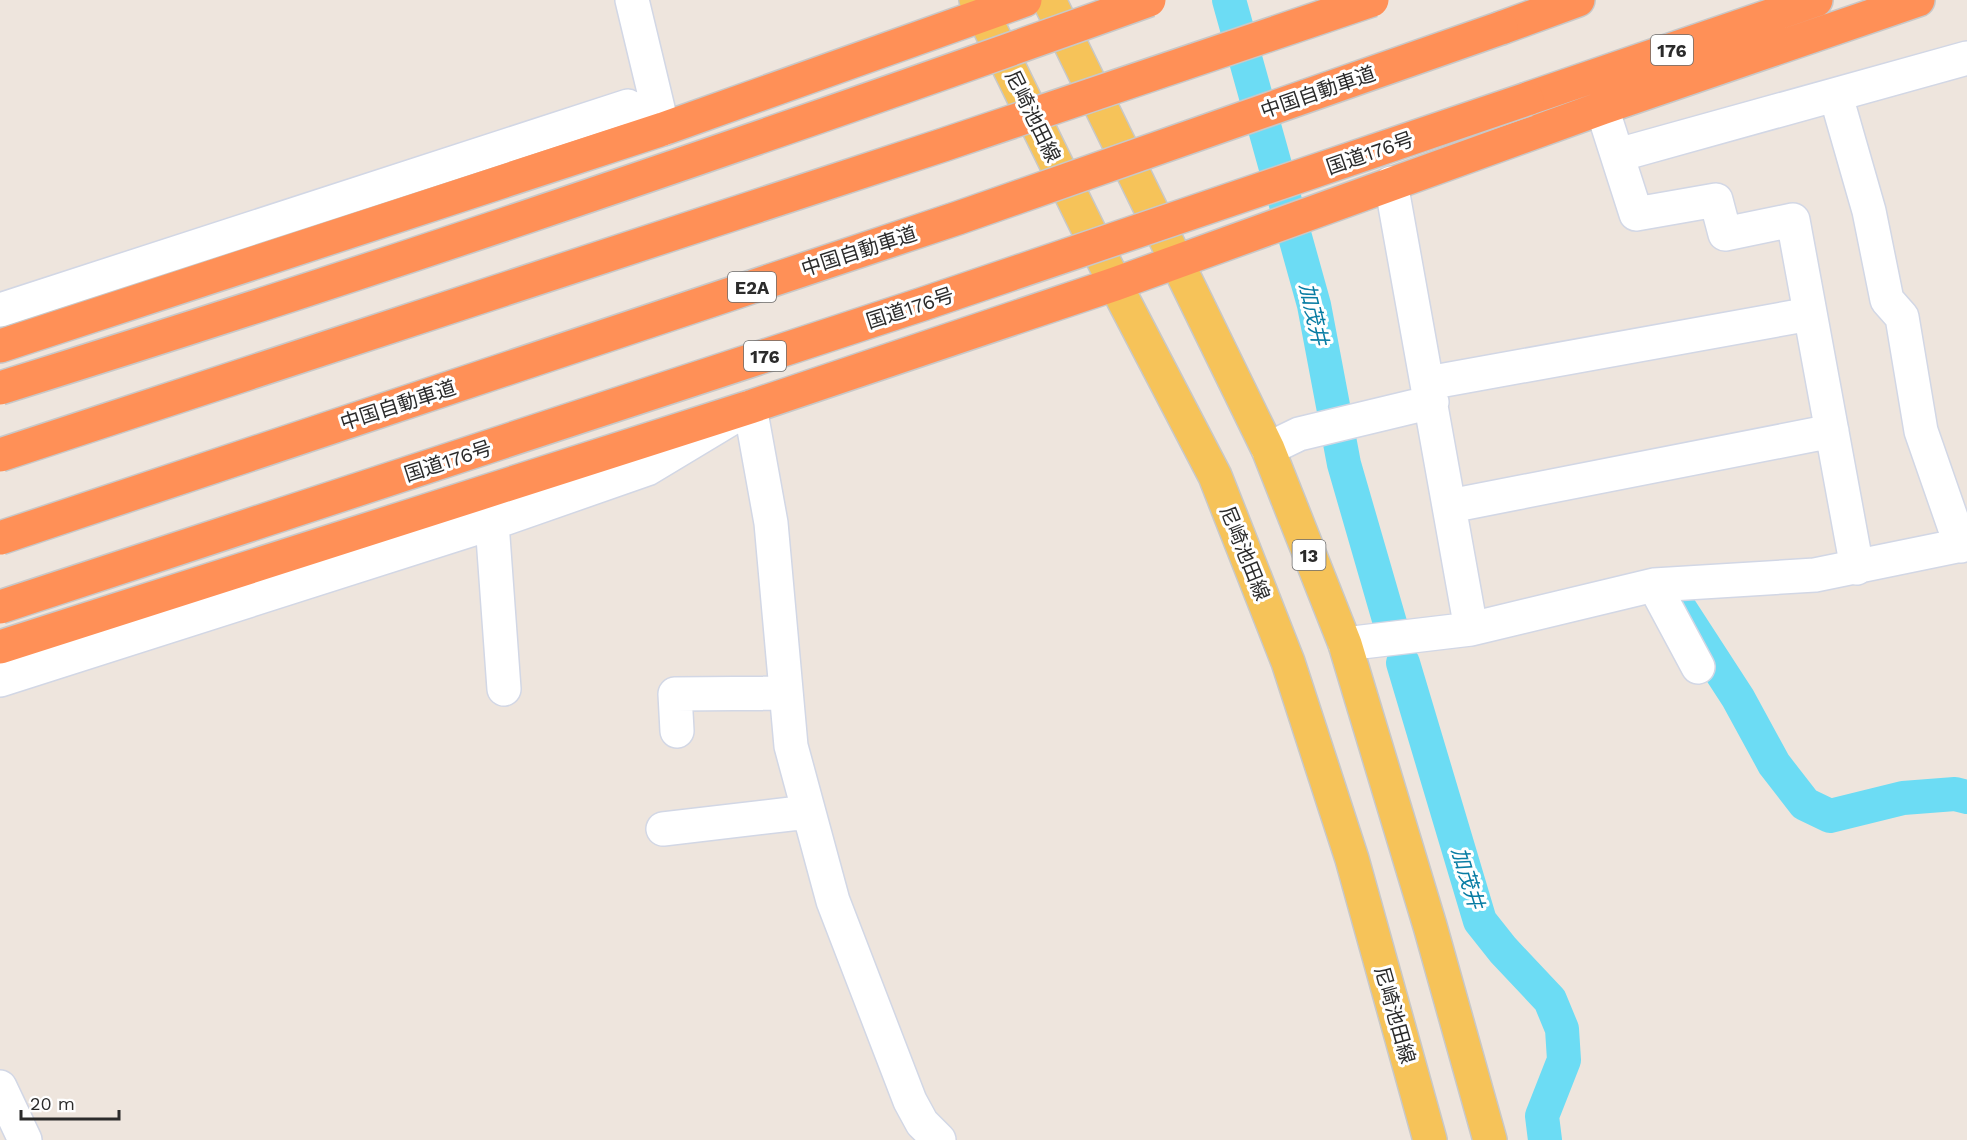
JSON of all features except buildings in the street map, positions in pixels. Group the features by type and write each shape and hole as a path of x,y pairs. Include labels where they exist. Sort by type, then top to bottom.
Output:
{"highway":[{"path":"12,342 663,129 980,7 1025,0"},
{"path":"0,388 126,349 865,102 1149,0"},
{"path":"0,455 909,156 1372,0"},
{"name":"中国自動車道","path":"0,538 958,218 1578,0"},
{"name":"国道176号","path":"0,607 866,323 1816,0"},
{"path":"0,647 750,407 1115,284 1602,108 1918,0"}],"main road":[{"name":"13","path":"1049,0 1174,261 1268,449 1344,644 1430,926 1490,1140"},
{"name":"尼崎池田線","path":"980,7 1115,284 1215,476 1288,662 1352,859 1430,1140"}],"street":[{"path":"632,0 663,129"},
{"path":"1618,155 1967,58"},
{"path":"1344,644 1471,629 1654,585 1815,575 1964,545 1921,431 1902,317 1887,300 1869,211 1836,96"},
{"path":"0,310 628,106 663,129"},
{"path":"1602,108 1636,214 1716,200 1725,234 1792,220 1857,568"},
{"path":"1391,183 1471,629"},
{"path":"1268,449 1299,434 1430,392 1810,314"},
{"path":"0,680 492,523 647,469 750,407 772,534 783,634 785,693 791,746 808,812 849,946 910,1101 922,1123 939,1140"},
{"path":"1450,506 1832,431"},
{"path":"492,523 504,689"},
{"path":"1654,585 1698,667"},
{"path":"677,731 675,694 785,693"},
{"path":"663,829 808,812"},
{"path":"0,1087 25,1140"}],"waterway":[{"name":"加茂井","path":"1229,0 1314,305 1344,464 1392,630"},
{"name":"加茂井","path":"1677,604 1738,698 1774,764 1805,804 1830,816 1903,798 1955,794 1967,797"},
{"name":"加茂井","path":"1403,663 1480,921 1503,950 1550,1000 1562,1029 1564,1060 1542,1116 1545,1140"}]}
